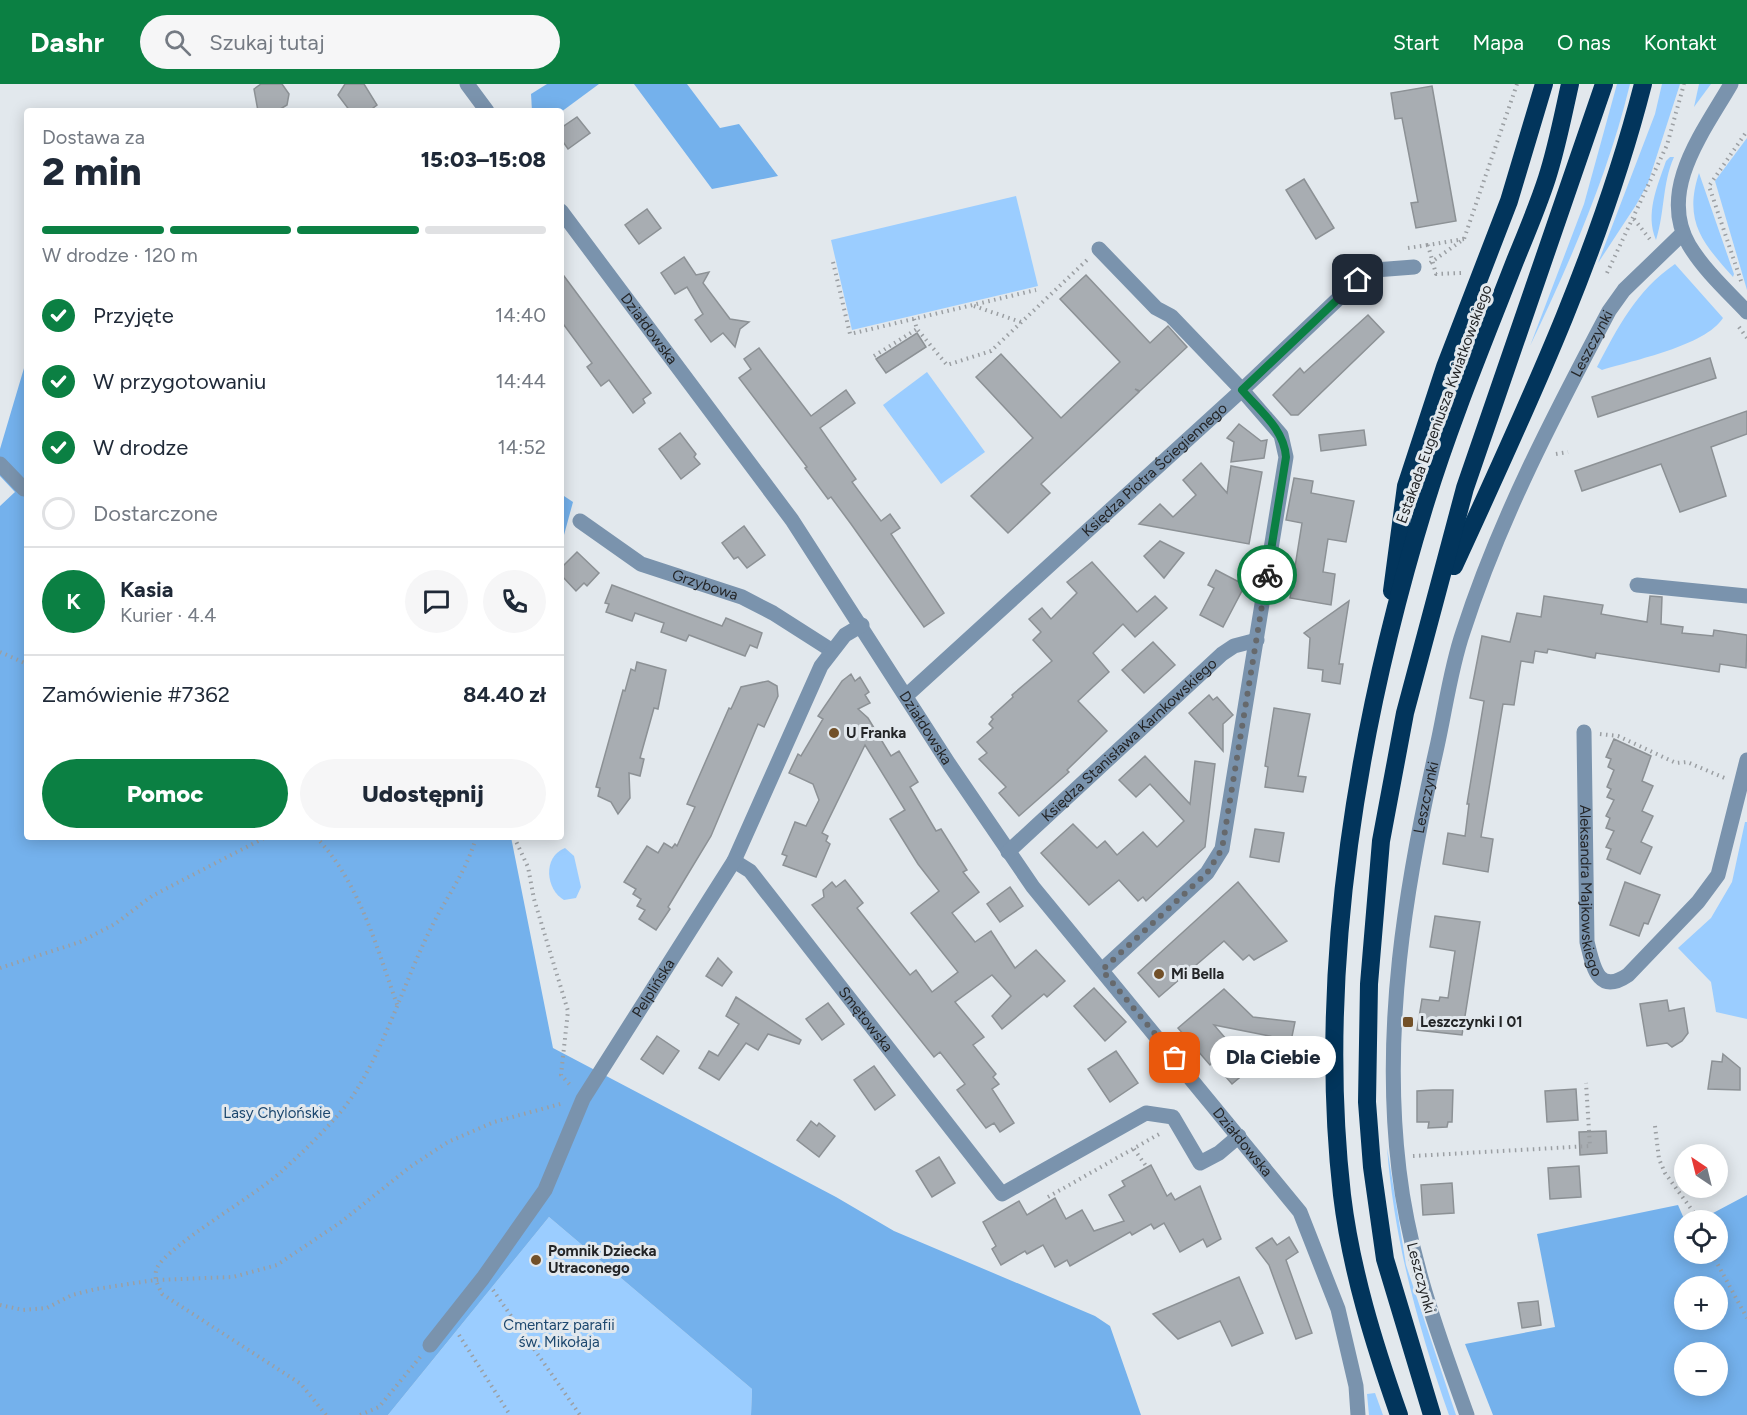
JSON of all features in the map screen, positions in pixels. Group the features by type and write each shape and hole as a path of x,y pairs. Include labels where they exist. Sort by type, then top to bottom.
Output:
{"highway":[{"path":"1382,661 1406,486 1444,367 1509,201 1544,84"},
{"name":"Estakada Eugeniusza Kwiatkowskiego","path":"1400,1415 1373,1335 1354,1263 1342,1198 1336,1114 1341,923 1356,795 1382,661 1427,500 1468,381 1547,177 1570,84"},
{"path":"1432,1415 1385,1259 1373,1178 1367,1102 1369,984 1381,841 1406,713 1465,488 1604,84"},
{"path":"1434,608 1552,352 1607,202 1643,84"}],"street":[{"path":"467,84 485,108"},
{"path":"1731,84 1689,158 1678,195 1683,233 1698,259 1747,312"},
{"name":"Działdowska","path":"564,215 792,520 1008,852 1102,970 1286,1192 1309,1230 1344,1330 1356,1386 1359,1415"},
{"name":"Leszczynki","path":"1467,1415 1429,1309 1410,1239 1399,1170 1393,1100 1398,965 1416,840 1462,634 1505,521 1609,311 1624,290 1683,233"},
{"path":"1099,249 1156,308 1171,316 1242,390 1281,435 1286,457 1222,849 1216,862 1102,970"},
{"name":"Księdza Piotra Ściegiennego","path":"906,696 1242,390 1358,280 1375,270 1414,267"},
{"path":"0,464 24,489"},
{"name":"Grzybowa","path":"580,521 641,564 742,597 773,613 831,650"},
{"path":"1637,585 1747,596"},
{"name":"Pelplińska","path":"430,1345 483,1278 545,1190 583,1099 734,861 821,666 844,635 862,625"},
{"name":"Księdza Stanisława Karnkowskiego","path":"1008,852 1222,654 1234,646 1257,640"},
{"name":"Aleksandra Majkowskiego","path":"1584,732 1587,942 1594,970 1601,980 1619,981 1628,975 1698,902 1718,875 1747,760"},
{"name":"Smętowska","path":"734,861 750,871 1002,1194 1146,1113 1173,1117 1177,1124"},
{"path":"1177,1124 1200,1163 1219,1153 1239,1136"}],"path":[{"path":"1414,267 1433,262 1464,239 1516,84"},
{"path":"1607,273 1668,145 1684,84"},
{"path":"1742,283 1709,186 1747,131"},
{"path":"1408,248 1464,239"},
{"path":"1428,245 1436,274 1462,273"},
{"path":"914,319 917,329 947,365 991,351 1099,249"},
{"path":"833,262 850,334 1036,290"},
{"path":"972,306 1021,322"},
{"path":"874,356 917,329"},
{"path":"0,651 24,663"},
{"path":"1584,732 1618,736 1676,764 1687,762 1742,785"},
{"path":"0,968 80,942 115,924 152,896 261,840"},
{"path":"319,840 331,853 360,903 398,1007"},
{"path":"326,1415 301,1384 162,1294 155,1280 157,1267 182,1244 272,1181 310,1144 355,1092 398,1007 408,975 464,868 475,840"},
{"path":"0,1305 23,1310 47,1308 72,1295 155,1280 233,1277 277,1264 341,1222 410,1167 448,1142 494,1122 583,1099 561,1075 568,1011 534,899 528,867 515,840"},
{"path":"1436,1154 1590,1146 1586,1083"},
{"path":"1048,1197 1177,1124"},
{"path":"1654,1126 1659,1159 1665,1173 1692,1210"},
{"path":"1134,1149 1146,1167"},
{"path":"1717,1264 1747,1318"},
{"path":"483,1278 580,1415"},
{"path":"450,1321 510,1415"},
{"path":"360,1415 379,1407 430,1345"}],"green space":[{"path":"547,84 599,84 564,110 532,108 531,94"},
{"path":"634,84 687,84 720,128 739,124 778,176 712,189"},
{"path":"1617,84 1630,84 1611,152 1587,218 1530,346 1584,204"},
{"path":"1662,84 1680,84 1648,183 1598,263 1655,114"},
{"path":"1699,84 1711,84 1694,107"},
{"path":"1747,138 1747,290 1715,181"},
{"path":"1674,157 1667,177 1656,240 1652,210 1659,181 1666,161"},
{"path":"1699,173 1734,274 1733,277 1713,253 1699,231 1693,205"},
{"path":"1016,196 1038,286 852,330 831,240"},
{"path":"1675,264 1723,318 1701,337 1668,351 1602,370 1597,367 1629,311 1649,286"},
{"name":"Lasy Chylońskie","path":"24,368 24,840 512,840 553,1048 836,1197 894,1231 1095,1316 1110,1326 1141,1415 751,1415 752,1389 549,1217 388,1415 0,1415 0,506 15,492 0,476 0,449"},
{"path":"927,372 985,452 941,484 883,405"},
{"path":"564,496 573,502 564,535"},
{"path":"1745,822 1747,822 1747,1019 1716,1012 1711,982 1678,948 1711,918 1732,882"},
{"path":"565,848 574,856 581,887 576,898 564,900 553,889 549,874 553,859"},
{"path":"1387,1147 1406,1265 1456,1415 1449,1415 1427,1349 1409,1283 1395,1216"},
{"path":"1747,1195 1747,1415 1493,1415 1465,1344 1555,1327 1537,1234 1678,1205 1680,1210 1674,1210 1674,1264 1728,1264 1728,1210 1719,1210"},
{"name":"Cmentarz parafii św. Mikołaja","path":"549,1217 752,1389 751,1415 388,1415"},
{"path":"1375,1393 1383,1415 1369,1415 1367,1394"}],"building":[{"path":"261,84 282,84 289,94 287,105 282,108 257,108 254,89"},
{"path":"345,84 364,84 377,105 373,108 348,108 338,95"},
{"path":"1432,86 1456,221 1416,228 1411,203 1418,202 1402,118 1395,119 1391,93"},
{"path":"577,117 590,133 568,149 564,143 564,126"},
{"path":"1304,179 1334,228 1316,239 1286,190"},
{"path":"647,209 661,228 639,244 625,225"},
{"path":"684,257 696,275 709,272 703,283 730,319 749,322 740,329 735,347 723,333 711,342 695,320 703,314 687,287 675,294 661,273"},
{"path":"1086,275 1150,343 1168,326 1187,347 1140,391 1135,389 1139,392 1041,484 1050,493 1008,533 971,496 1033,438 976,377 1001,354 1061,418 1120,362 1060,299"},
{"path":"564,276 651,393 643,399 645,403 633,413 609,380 601,386 587,367 592,363 564,325"},
{"path":"1368,315 1384,332 1298,415 1291,415 1273,395 1300,368 1304,373"},
{"path":"917,333 926,347 886,373 876,359"},
{"path":"759,348 811,416 846,390 855,403 820,428 856,479 852,482 881,521 890,514 900,528 891,534 944,613 924,627 831,497 828,499 805,468 807,467 739,378 751,369 744,359"},
{"path":"1710,358 1716,378 1598,417 1592,397"},
{"path":"1747,411 1747,434 1711,447 1726,496 1680,512 1661,464 1582,491 1575,471"},
{"path":"1239,424 1261,441 1267,440 1264,458 1231,462 1234,442 1227,438"},
{"path":"1364,430 1366,445 1321,451 1319,435"},
{"path":"680,433 696,454 694,457 700,464 681,479 659,449"},
{"path":"1201,463 1227,493 1231,466 1262,472 1249,544 1139,524 1160,504 1173,517 1196,495 1183,480"},
{"path":"1294,478 1313,481 1311,493 1354,501 1346,542 1328,539 1323,572 1335,574 1331,605 1290,598 1302,523 1286,520"},
{"path":"744,526 765,555 747,568 738,557 734,559 722,543"},
{"path":"1160,541 1184,553 1164,578 1144,556"},
{"path":"577,552 599,573 587,586 584,583 576,591 564,578 564,565"},
{"path":"1092,562 1137,612 1155,596 1167,608 1135,637 1123,624 1093,653 1109,672 1078,701 1107,731 1067,770 1069,772 1019,816 999,793 1006,787 979,759 987,753 977,742 993,728 989,724 993,719 991,717 1013,697 1012,695 1052,661 1033,640 1041,632 1029,619 1042,608 1051,619 1077,593 1067,582"},
{"path":"1216,570 1245,585 1223,627 1200,615 1214,588 1208,585"},
{"path":"612,585 722,626 726,618 762,633 757,648 750,645 745,656 689,635 686,641 661,632 664,623 635,613 632,621 606,612 609,604 605,603"},
{"path":"1544,596 1603,605 1601,614 1647,622 1650,596 1662,597 1661,624 1683,627 1682,633 1713,636 1714,630 1747,635 1746,668 1720,664 1719,672 1596,653 1595,658 1548,649 1547,653 1535,651 1533,663 1521,661 1514,705 1503,704 1481,837 1493,839 1488,872 1443,864 1448,833 1465,836 1469,804 1467,804 1484,701 1470,698 1482,636 1510,642 1517,613 1541,617"},
{"path":"1349,601 1339,664 1343,664 1340,684 1322,681 1323,670 1308,668 1310,638 1304,633"},
{"path":"1153,642 1175,665 1144,693 1122,670"},
{"path":"637,662 666,670 658,709 654,708 640,758 644,759 640,776 629,773 630,798 618,814 611,802 598,796 600,788 596,787 623,690 625,691 631,669 635,671"},
{"path":"851,674 855,681 860,677 869,692 865,695 870,703 858,709 868,718 891,756 899,751 918,782 910,787 936,831 941,829 967,870 963,872 979,892 952,913 975,942 991,931 1015,968 1036,950 1065,981 1047,997 1044,994 1002,1029 992,1016 1011,996 992,975 955,1002 984,1037 973,1045 996,1074 993,1077 999,1084 992,1089 1014,1123 1000,1132 994,1123 986,1128 957,1090 965,1084 940,1052 934,1057 812,905 824,897 823,890 832,882 836,887 845,880 863,903 857,908 910,975 916,970 932,992 958,972 911,913 939,891 918,864 890,819 905,810 865,745 822,833 828,836 826,841 830,844 816,877 783,865 787,856 782,854 795,822 806,826 819,800 813,784 789,773 798,754 801,756 823,719 818,716 842,681"},
{"path":"768,681 777,686 778,696 764,727 758,724 711,836 656,930 639,919 645,910 637,906 641,899 633,894 636,889 624,882 647,846 658,853 664,843 672,848 675,844 677,846 695,807 687,804 729,708 731,709 741,687"},
{"path":"1209,695 1213,700 1217,697 1233,715 1223,724 1223,751 1189,713"},
{"path":"1274,708 1310,714 1298,776 1306,777 1303,792 1265,787 1268,767 1265,766"},
{"path":"1614,739 1651,756 1642,781 1653,786 1642,811 1653,816 1641,842 1652,847 1640,874 1607,859 1611,849 1606,847 1614,831 1606,828 1610,818 1606,816 1614,800 1607,797 1611,789 1607,787 1614,770 1608,767 1611,759 1606,757"},
{"path":"1145,756 1190,804 1195,761 1215,764 1205,847 1146,901 1143,897 1138,901 1119,880 1089,905 1041,853 1073,824 1097,848 1105,841 1117,855 1143,832 1157,847 1184,821 1150,784 1136,797 1119,780"},
{"path":"1255,829 1284,833 1279,862 1250,857"},
{"path":"1238,882 1287,941 1254,960 1249,955 1243,960 1224,941 1159,997 1138,973"},
{"path":"1625,882 1660,895 1648,924 1644,923 1639,936 1610,925"},
{"path":"1010,887 1023,906 1000,922 987,904"},
{"path":"1435,916 1480,922 1462,1035 1417,1030 1422,999 1439,1001 1440,997 1448,998 1455,951 1430,947"},
{"path":"718,958 732,972 722,986 706,976"},
{"path":"1094,988 1126,1022 1105,1041 1074,1006"},
{"path":"1224,989 1253,1017 1295,1022 1285,1070 1268,1068 1274,1037 1214,1025 1251,1068 1232,1084 1213,1062 1210,1065 1178,1028"},
{"path":"736,997 801,1040 799,1044 768,1034 758,1050 746,1043 719,1080 699,1068 709,1051 718,1056 739,1024 726,1016"},
{"path":"1667,1000 1669,1011 1684,1008 1688,1033 1682,1041 1672,1047 1667,1043 1647,1046 1640,1004"},
{"path":"828,1003 844,1024 822,1040 806,1019"},
{"path":"657,1036 679,1051 663,1074 641,1059"},
{"path":"1116,1051 1138,1083 1110,1102 1088,1069"},
{"path":"1723,1054 1740,1068 1740,1090 1708,1089 1712,1061 1722,1062"},
{"path":"874,1066 895,1095 875,1110 854,1080"},
{"path":"1576,1089 1578,1120 1547,1122 1545,1091"},
{"path":"1453,1090 1452,1122 1448,1122 1447,1127 1428,1128 1429,1122 1417,1122 1417,1091"},
{"path":"811,1121 817,1126 819,1123 835,1136 819,1157 797,1140"},
{"path":"1606,1131 1607,1153 1580,1155 1579,1132"},
{"path":"939,1157 955,1183 932,1197 916,1171"},
{"path":"1151,1165 1167,1196 1171,1193 1175,1200 1200,1186 1221,1239 1207,1247 1203,1239 1180,1252 1164,1223 1154,1229 1151,1224 1132,1235 1130,1232 1070,1266 1067,1260 1055,1267 1043,1245 1027,1254 1025,1251 1001,1265 992,1249 996,1246 983,1222 1019,1201 1027,1215 1055,1198 1066,1219 1082,1210 1094,1231 1124,1221 1109,1195 1125,1186 1122,1181"},
{"path":"1579,1166 1581,1197 1550,1199 1548,1168"},
{"path":"1452,1183 1454,1213 1423,1215 1421,1185"},
{"path":"1289,1237 1298,1252 1286,1260 1312,1333 1296,1339 1269,1265 1256,1248 1272,1238 1277,1245"},
{"path":"1239,1277 1263,1333 1232,1346 1220,1321 1178,1339 1153,1314"},
{"path":"1538,1301 1541,1325 1522,1328 1518,1303"}],"way so far":[{"path":"1175,1058 1102,970 1207,873 1216,862 1222,849 1267,575"}],"place":[{"name":"U Franka","path":"834,733"},
{"name":"Mi Bella","path":"1159,974"},
{"name":"Leszczynki I 01","path":"1408,1022"},
{"name":"Dla Ciebie","path":"1175,1058"},
{"name":"Pomnik Dziecka Utraconego","path":"536,1260"}],"route":[{"path":"1267,575 1286,457 1285,444 1271,422 1242,390 1358,280"}]}
